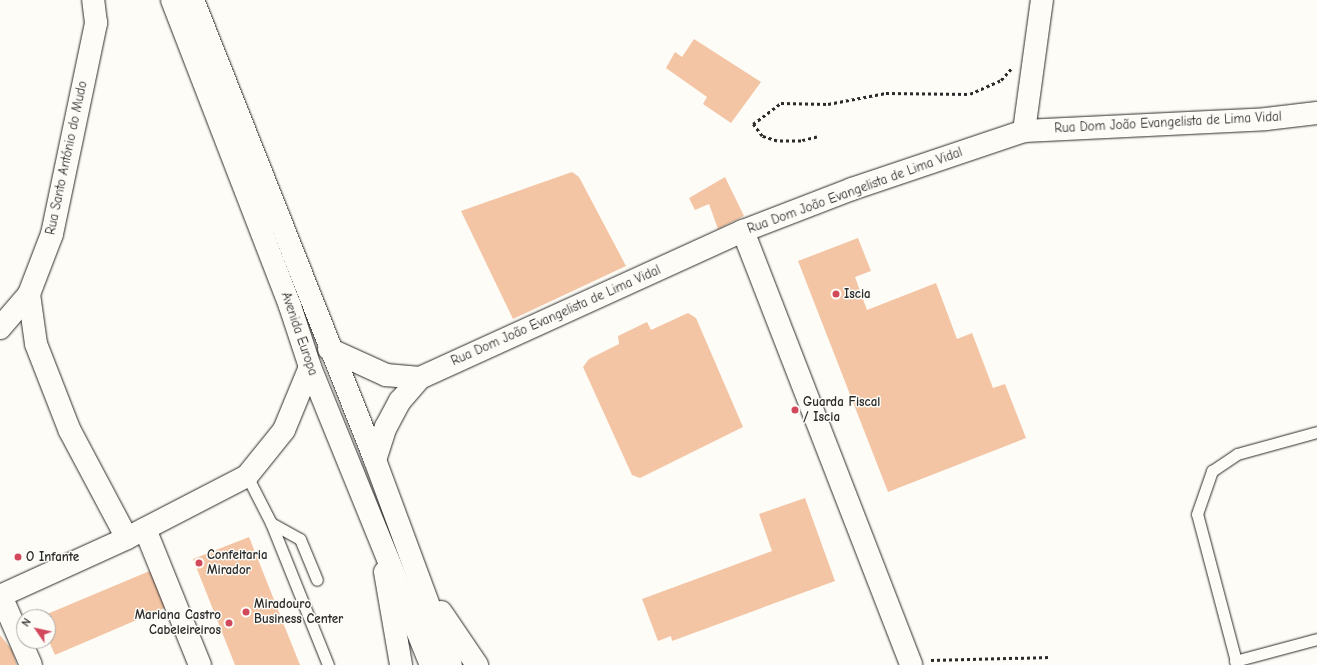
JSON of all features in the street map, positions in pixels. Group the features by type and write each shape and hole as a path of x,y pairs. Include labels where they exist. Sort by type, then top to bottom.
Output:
{"street":[{"name":"Avenida Europa","path":"172,0 290,306 310,367 431,665"},
{"name":"Avenida Europa","path":"193,0 329,349 375,460 451,665"},
{"path":"1024,131 1042,0"},
{"name":"Rua Santo António do Mudo","path":"0,328 29,294 52,234 96,23 92,2"},
{"name":"Rua Dom João Evangelista de Lima Vidal","path":"420,378 743,231 1024,131 1266,119 1317,113"},
{"path":"743,231 910,663"},
{"path":"29,294 36,344 70,431 136,534 200,665"},
{"path":"329,349 386,375 420,378"},
{"path":"31,665 1,596 136,534 247,476 284,430 310,367"},
{"path":"375,460 386,427 400,401 420,378"},
{"path":"380,540 401,665"},
{"path":"419,578 477,665"}],"lane":[{"path":"1317,432 1237,454 1212,471 1197,514 1236,663 1317,639"},
{"path":"247,476 272,523 328,665"},
{"path":"272,523 300,539 317,580"}],"path":[{"path":"817,137 777,141 762,136 753,124 781,103 828,104 886,92 970,94 1001,80 1013,64"},
{"path":"910,663 1050,657"}],"building":[{"path":"694,39 761,82 731,123 703,104 707,97 666,68 675,52 682,57"},
{"path":"572,172 579,177 626,266 513,319 461,211"},
{"path":"725,177 744,216 718,229 709,204 695,210 689,198"},
{"path":"858,238 871,271 855,277 867,310 936,283 957,339 972,333 993,388 1005,384 1026,438 888,492 798,261"},
{"path":"688,313 696,318 743,427 640,478 632,475 583,367 589,359 619,344 618,336 647,322 651,330"},
{"path":"805,498 835,581 672,641 671,636 658,641 642,599 772,551 759,514"},
{"name":"Miradouro Business Center","path":"249,537 300,665 235,665 193,559"},
{"path":"152,570 167,607 55,655 52,649 56,649 56,610"},
{"path":"0,635 12,650 17,665 0,665"}],"place":[{"name":"Iscia","path":"836,294"},
{"name":"Guarda Fiscal / Iscia","path":"795,410"},
{"name":"O Infante","path":"18,557"},
{"name":"Confeitaria Mirador","path":"199,563"},
{"name":"Miradouro Business Center","path":"246,612"},
{"name":"Mariana Castro Cabeleireiros","path":"229,623"}]}
